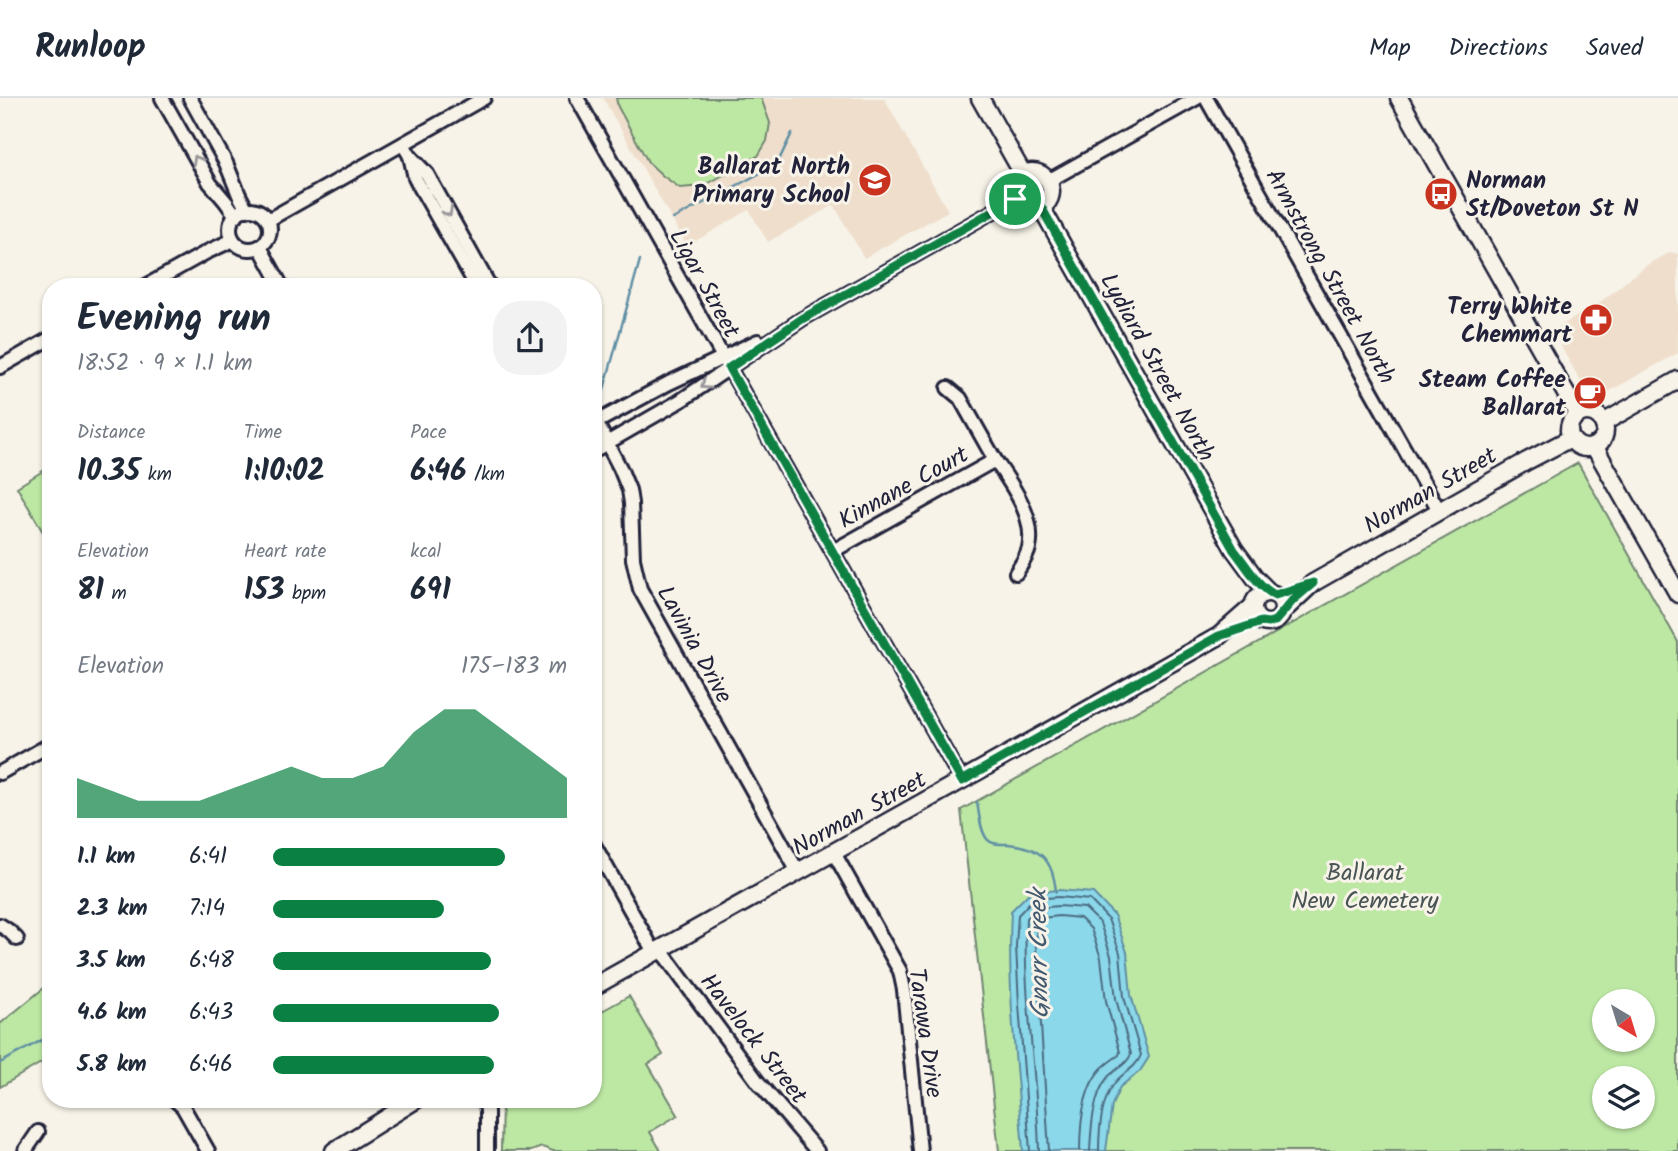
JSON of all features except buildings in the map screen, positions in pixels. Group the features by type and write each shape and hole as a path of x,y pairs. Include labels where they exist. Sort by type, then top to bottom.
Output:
{"street":[{"path":"162,98 210,183 226,202 241,213 259,212 268,220 270,232 260,247 242,248 233,240 230,228 241,213 239,195 226,163 190,98"},
{"path":"268,220 484,98"},
{"name":"Ligar Street","path":"577,98 962,781"},
{"path":"980,98 1023,174"},
{"path":"1048,181 1197,98"},
{"name":"Armstrong Street North","path":"1206,98 1440,512"},
{"path":"1399,98 1578,415"},
{"path":"402,144 427,174 485,278"},
{"path":"410,156 415,178 472,278"},
{"path":"1037,173 1048,181 1051,194 1041,207 1027,209 1015,199 1014,187 1023,174 1037,173"},
{"path":"602,446 680,401 726,363 1015,199"},
{"name":"Lydiard Street North","path":"1041,207 1234,550 1256,579 1273,594"},
{"path":"160,278 233,240"},
{"path":"260,247 277,278"},
{"path":"0,367 42,343"},
{"path":"602,419 669,383 726,363"},
{"path":"1603,423 1678,380"},
{"name":"Kinnane Court","path":"948,388 960,398 1024,509 1030,546 1016,573"},
{"path":"1589,412 1603,423 1604,433 1599,443 1584,448 1571,438 1570,422 1578,415 1589,412"},
{"name":"Lavinia Drive","path":"602,435 629,489 633,559 640,589 798,872"},
{"name":"Norman Street","path":"1283,611 1313,583 1571,438"},
{"path":"1594,446 1678,594"},
{"name":"Kinnane Court","path":"833,551 995,460"},
{"name":"Lydiard Street North","path":"1234,550 1255,611"},
{"name":"Norman Street","path":"1273,594 1313,583"},
{"path":"1273,594 1282,602 1283,611 1275,621 1268,623 1255,611 1260,595 1273,594"},
{"name":"Norman Street","path":"602,982 1219,636 1255,611"},
{"path":"0,773 42,749"},
{"name":"Tarawa Drive","path":"834,852 900,971 920,1151"},
{"name":"Havelock Street","path":"602,858 657,951 758,1082 817,1151"},
{"path":"0,925 17,939"},
{"path":"184,1108 208,1151"},
{"path":"334,1151 403,1108"},
{"path":"485,1108 487,1151"},
{"path":"25,1151 38,1132"}],"shaded area":[{"name":"Ballarat North Primary School","path":"603,98 884,98 948,211 864,258 834,205 768,242 749,210 687,246"},
{"path":"1671,252 1678,254 1678,353 1592,401 1552,331 1599,303 1647,265"}],"green space":[{"path":"616,98 761,98 770,123 767,141 758,156 703,186 680,188 648,162 618,107"},
{"name":"Ballarat New Cemetery","path":"1578,463 1678,642 1678,1151 999,1151 961,810"},
{"path":"42,472 42,530 17,487"},
{"path":"42,989 42,1062 0,1087 0,1024"},
{"path":"629,996 663,1055 648,1064 678,1115 650,1132 661,1151 553,1151 542,1147 531,1151 501,1151 502,1108 602,1108 602,1011"}],"water":[{"path":"1059,890 1093,893 1114,915 1127,952 1131,995 1149,1057 1140,1071 1120,1087 1112,1105 1106,1151 1023,1151 1011,1001 1011,911 1029,893"}],"waterway":[{"path":"673,219 768,169 780,158 792,133"},
{"path":"602,396 640,260"},
{"name":"Gnarr Creek","path":"977,802 981,826 987,839 994,843 1029,848 1037,852 1052,871 1056,892"},
{"path":"0,1063 42,1040"}],"place":[{"name":"Ballarat North Primary School","path":"875,180"},
{"name":"Norman St/Doveton St N","path":"1441,194"},
{"name":"Terry White Chemmart","path":"1596,320"},
{"name":"Steam Coffee Ballarat","path":"1590,393"}],"route":[{"path":"1015,199 1027,209 1041,207 1234,550 1256,579 1275,595 1313,583 1293,600 1275,621 1245,626 1219,636 962,781 729,368 802,319 1015,199"}]}
